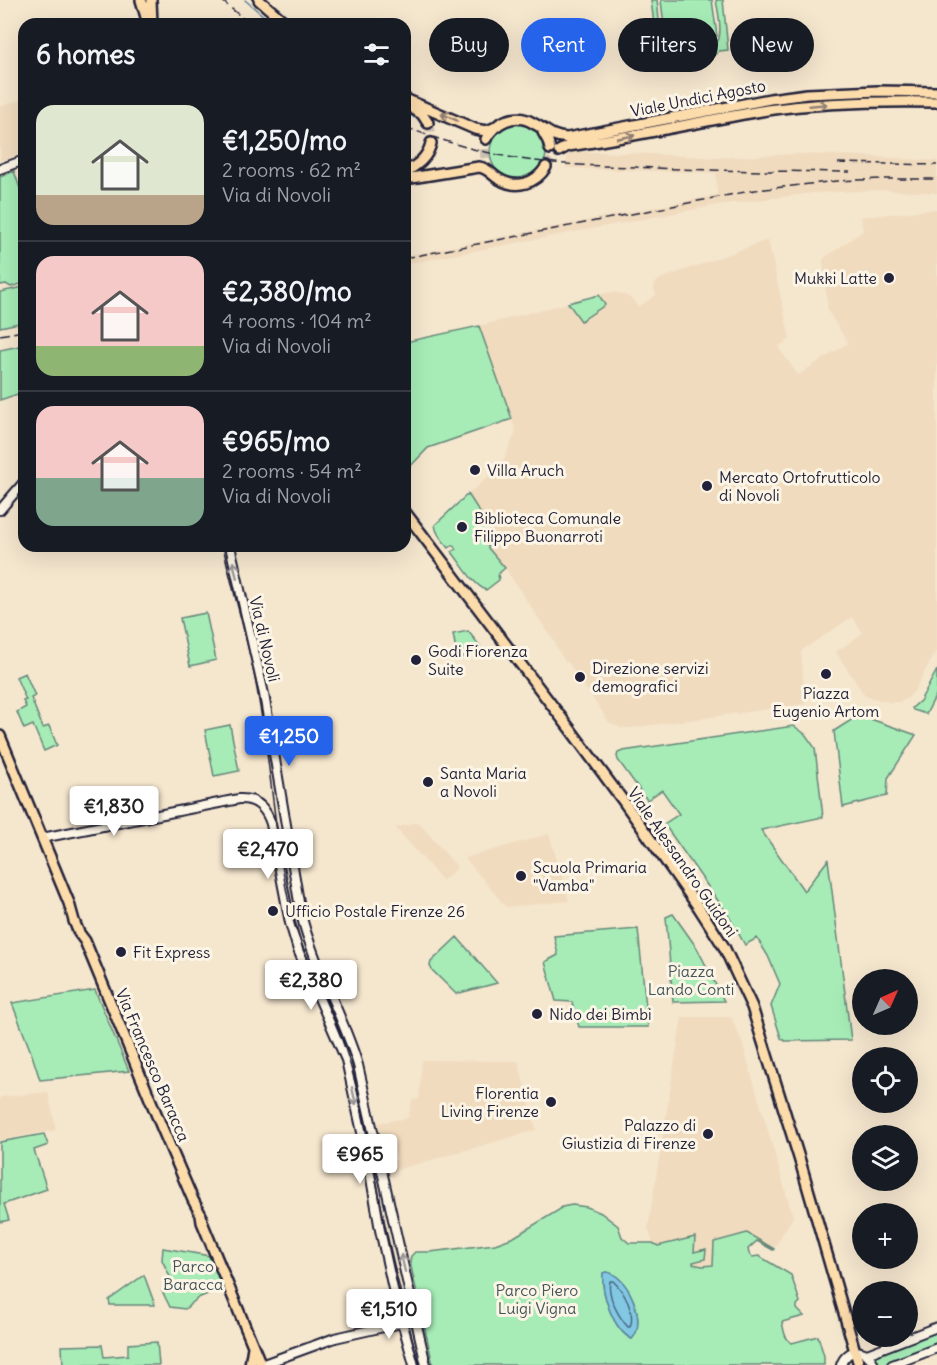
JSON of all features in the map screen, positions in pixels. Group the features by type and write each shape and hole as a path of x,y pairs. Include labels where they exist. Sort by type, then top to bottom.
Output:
{"main road":[{"path":"141,0 147,18"},
{"path":"150,18 151,0"},
{"path":"258,0 279,18"},
{"name":"Viale Undici Agosto","path":"494,128 514,118 528,120 557,137 567,138 807,94 878,91 937,92"},
{"path":"411,102 475,129 494,128"},
{"name":"Viale Undici Agosto","path":"540,128 554,150 766,110 823,104 937,102"},
{"path":"411,108 422,114 428,123"},
{"path":"486,140 494,128"},
{"path":"411,168 422,160 431,142"},
{"path":"485,158 495,176"},
{"path":"411,177 476,167 485,168 508,183 523,184 537,178 546,167"},
{"name":"Viale Alessandro Guidoni","path":"411,520 604,775 699,908 724,947 753,1007 800,1161 853,1352 854,1365"},
{"name":"Viale Alessandro Guidoni","path":"411,529 582,753 686,899 720,951 740,991 759,1046 853,1352 859,1365"},
{"name":"Via Francesco Baracca","path":"0,736 79,933 85,941 201,1215 253,1350 255,1362 261,1365"},
{"path":"250,1365 253,1350"}],"street":[{"path":"0,169 18,162"},
{"path":"0,510 18,489"},
{"name":"Via di Novoli","path":"231,552 264,694 301,914 308,941 358,1065 426,1365"},
{"path":"42,838 239,799 252,800 267,813 294,938 345,1060 367,1155 380,1230 414,1365"},
{"path":"261,1365 331,1339 416,1320"},
{"path":"867,1354 937,1327"},
{"path":"892,1365 937,1348"},
{"path":"841,1365 844,1358 853,1352 867,1354 874,1365"}],"shaded area":[{"path":"18,100 18,154 0,161 0,107"},
{"path":"568,151 715,158 797,154 863,156 937,161 937,193 883,190 813,193 717,205 411,263 411,255 717,195 716,173 566,168"},
{"name":"Mercato Ortofrutticolo di Novoli","path":"937,209 937,649 914,691 908,698 899,702 865,696 836,652 863,633 852,617 801,651 805,704 630,728 621,728 609,722 568,662 566,663 556,644 505,568 488,548 488,525 468,494 503,461 516,432 479,326 611,292 627,296 638,307 656,295 655,284 660,279 768,240 790,339 778,347 798,375 848,343 828,311 823,259 863,231 861,217"},
{"path":"418,822 457,867 443,881 396,828"},
{"name":"Scuola Primaria \"Vamba\"","path":"549,834 569,901 506,907 465,858"},
{"path":"682,1017 731,1017 742,1042 793,1217 773,1250 757,1241 740,1256 720,1264 702,1266 668,1254 653,1243 648,1228"},
{"path":"422,1060 518,1061 536,1130 389,1172 387,1163 397,1159 392,1143 384,1145 378,1123 408,1118 412,1100 419,1099"},
{"path":"48,1092 56,1130 0,1140 0,1097"}],"green space":[{"path":"651,0 657,0 659,18 653,18"},
{"path":"661,0 712,0 714,18 663,18"},
{"path":"716,0 723,0 728,50 719,51 720,29"},
{"path":"518,124 529,126 538,132 544,141 546,152 544,163 538,172 529,178 518,180 507,178 498,172 492,163 490,152 492,141 498,132 507,126"},
{"path":"14,171 18,183 18,285 11,287 6,284 0,285 0,177"},
{"path":"18,288 18,323 0,327 0,292"},
{"path":"599,295 605,305 581,321 568,303"},
{"path":"479,326 512,419 428,448 411,466 411,341"},
{"path":"18,346 18,394 0,400 0,350"},
{"path":"468,494 488,525 488,548 505,568 498,574 499,580 486,590 476,584 452,552 456,549 453,545 449,548 438,534 435,525"},
{"path":"206,613 216,660 190,666 180,618"},
{"path":"468,631 480,646 458,660 453,634"},
{"path":"937,670 937,693 926,714 913,710 912,708 920,701"},
{"path":"25,673 35,696 31,698 43,728 49,726 57,745 44,751 33,725 24,729 17,712 26,707 23,701 26,700 16,677"},
{"path":"859,715 916,735 888,778 887,796 843,807 834,731"},
{"path":"230,725 239,771 214,776 205,730"},
{"path":"794,726 805,734 815,748 823,817 761,830 804,891 828,860 851,1040 785,1041 781,1038 771,1006 780,984 768,956 757,938 745,945 728,915 664,824 679,814 662,790 647,800 617,756 623,751"},
{"name":"Piazza Lando Conti","path":"673,914 697,948 724,1001 673,1002 666,917"},
{"path":"638,929 648,1027 579,1027 572,1002 556,1001 545,962 558,955 554,936"},
{"path":"457,937 497,983 456,994 432,970 431,962"},
{"path":"95,990 129,1071 40,1080 12,1003"},
{"path":"44,1134 48,1145 34,1150 47,1189 4,1204 9,1220 0,1222 0,1142"},
{"name":"Parco Piero Luigi Vigna","path":"572,1205 587,1207 601,1213 618,1226 622,1237 629,1243 653,1243 658,1246 695,1237 694,1252 706,1249 705,1259 693,1262 693,1264 702,1266 713,1265 714,1242 747,1233 774,1249 757,1241 748,1249 752,1257 759,1256 791,1275 800,1302 797,1309 804,1316 782,1322 785,1334 792,1343 818,1336 824,1356 824,1365 433,1365 410,1262 411,1256 415,1252 495,1244 514,1237 562,1207","holes":["603,1273 614,1275 628,1290 637,1311 638,1321 632,1339 619,1328 606,1300"]},
{"name":"Parco Baracca","path":"163,1248 210,1256 222,1288 198,1298 185,1309 170,1307 162,1291 167,1289 172,1281 162,1260"},
{"path":"144,1275 155,1305 110,1305 109,1300"},
{"path":"937,1330 937,1345 885,1365 877,1365 872,1354 891,1347 918,1347 918,1337"},
{"path":"157,1342 159,1365 63,1365 62,1346 102,1345 104,1357 128,1355 128,1344"}],"water":[{"path":"606,1272 622,1281 633,1300 638,1322 632,1339 619,1328 606,1300 603,1273"}],"waterway":[{"path":"245,0 266,18"},
{"path":"411,116 415,118"}],"tunnel":[{"path":"428,123 431,130 431,143"},
{"path":"485,158 486,139"},
{"path":"546,167 559,151"}],"tram line":[{"path":"224,552 256,681 286,889 292,916 337,1025 350,1064 364,1119 390,1249 419,1365"}],"railway":[{"path":"221,0 243,18"},
{"path":"411,129 480,151 541,162 689,169 850,172"},
{"path":"838,163 937,165"},
{"path":"411,257 755,190 837,181 937,179"},
{"path":"0,335 18,332"}],"place":[{"name":"Mukki Latte","path":"889,278"},
{"name":"Villa Aruch","path":"475,470"},
{"name":"Mercato Ortofrutticolo di Novoli","path":"707,486"},
{"name":"Biblioteca Comunale Filippo Buonarroti","path":"462,527"},
{"name":"Godi Fiorenza Suite","path":"416,660"},
{"name":"Piazza Eugenio Artom","path":"826,674"},
{"name":"Direzione servizi demografici","path":"580,677"},
{"name":"Santa Maria a Novoli","path":"428,782"},
{"name":"Scuola Primaria \"Vamba\"","path":"521,876"},
{"name":"Ufficio Postale Firenze 26","path":"273,911"},
{"name":"Fit Express","path":"121,952"},
{"name":"Nido dei Bimbi","path":"537,1014"},
{"name":"Florentia Living Firenze","path":"551,1102"},
{"name":"Palazzo di Giustizia di Firenze","path":"708,1134"}]}
